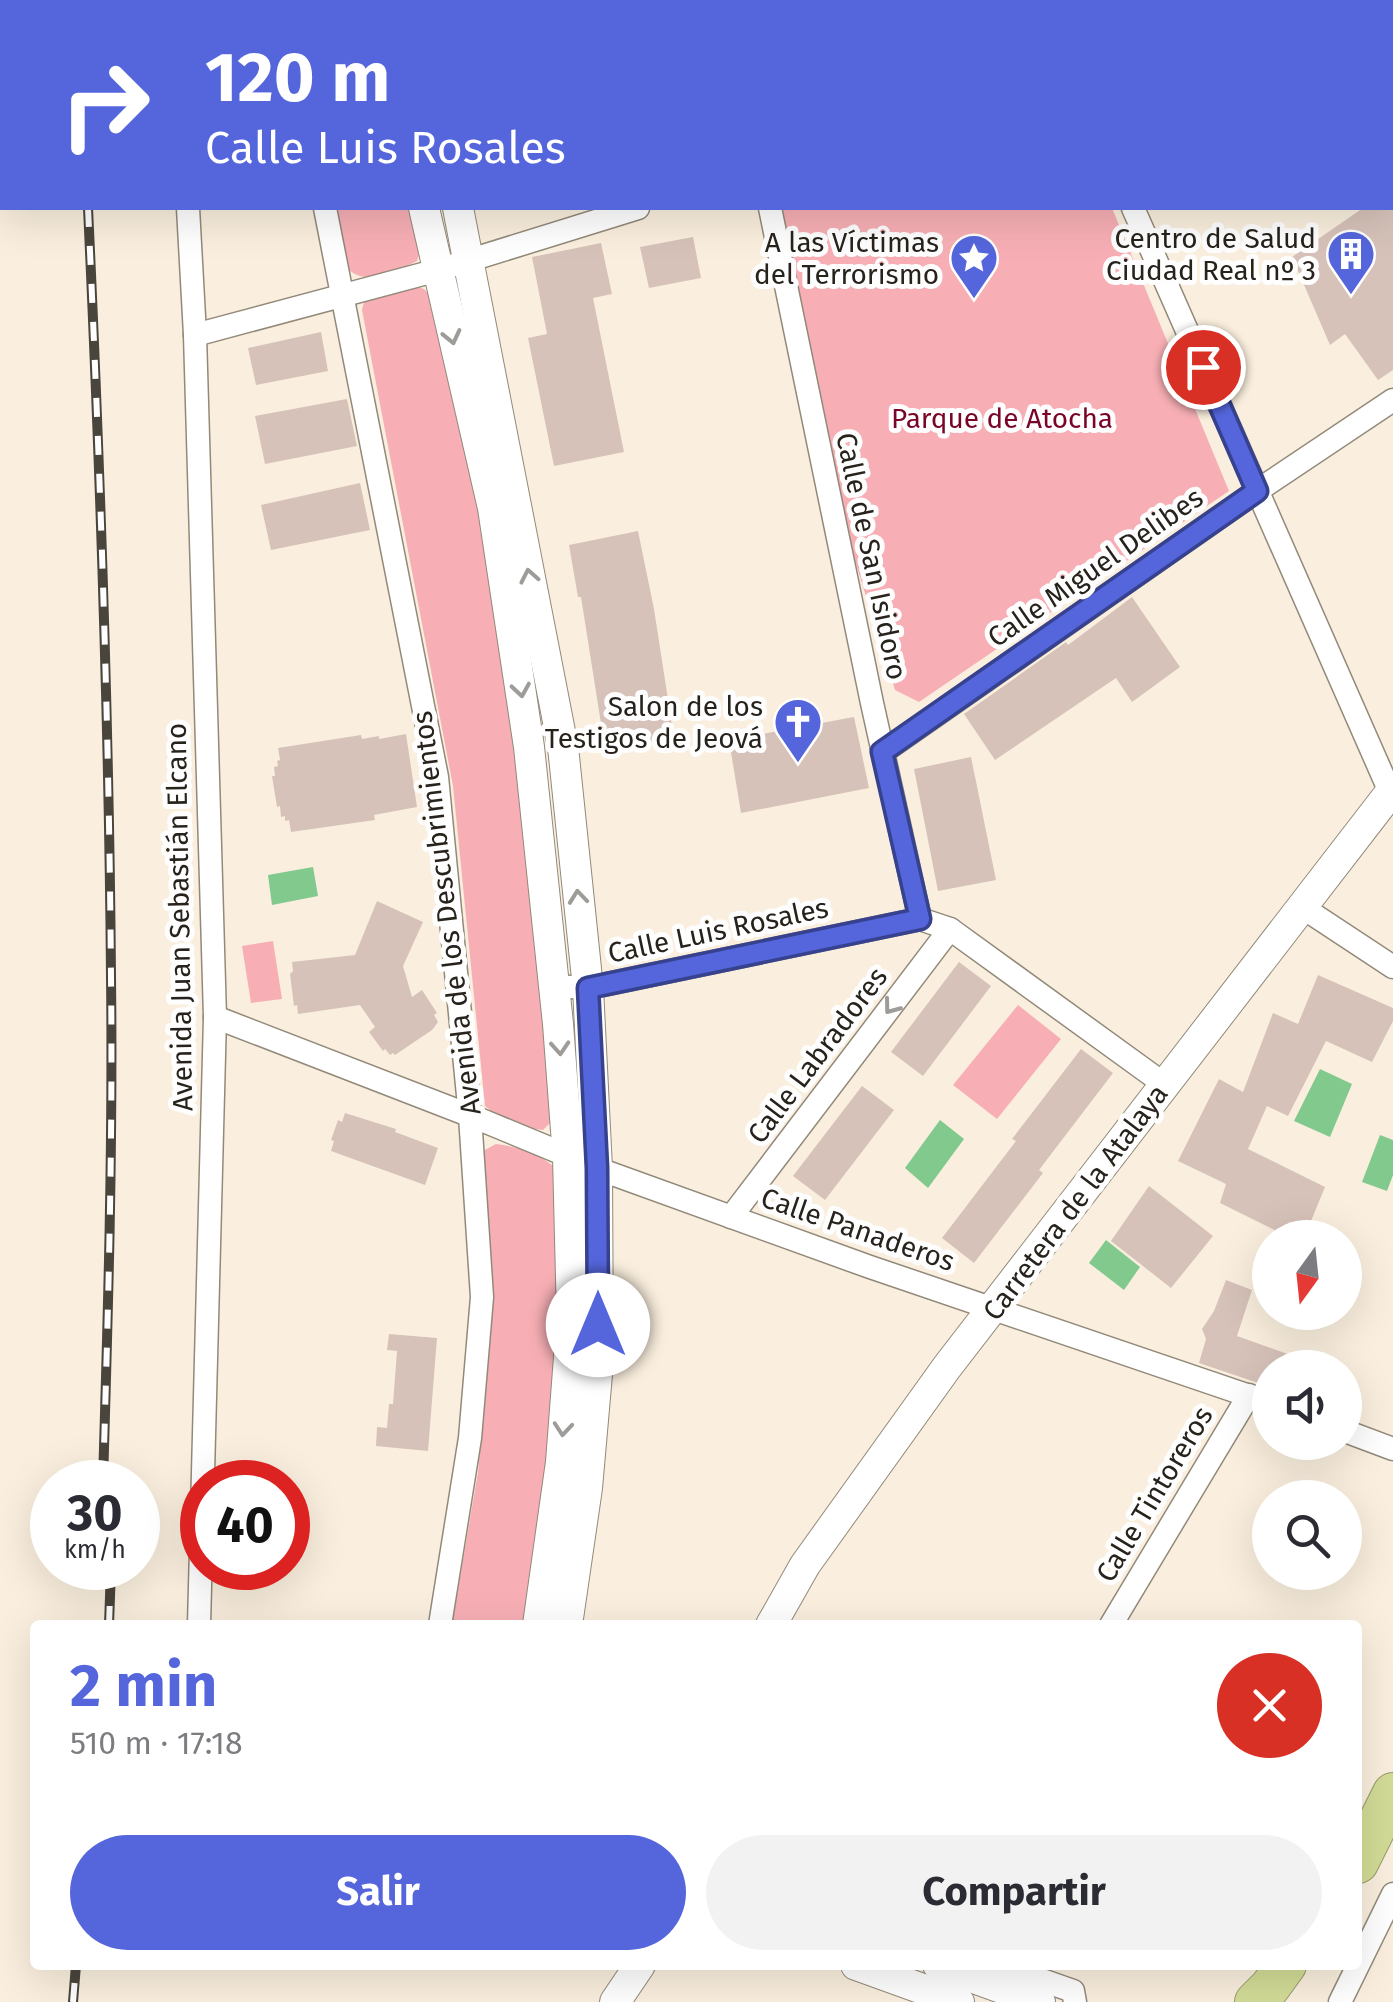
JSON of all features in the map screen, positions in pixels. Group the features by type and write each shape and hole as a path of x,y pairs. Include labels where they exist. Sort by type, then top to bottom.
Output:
{"highway":[{"path":"1362,1824 1393,1766"},
{"path":"1362,1856 1393,1793"},
{"path":"1255,2002 1282,1970"},
{"path":"1295,2002 1309,1970"}],"street":[{"name":"Avenida Juan Sebastián Elcano","path":"188,210 215,1017 200,1620"},
{"name":"Avenida de los Descubrimientos","path":"325,210 436,777 470,1116 482,1297 470,1438 441,1620"},
{"path":"424,210 493,508 529,747 568,1156 572,1318 560,1462 539,1620"},
{"path":"458,210 563,747 588,988 597,1168 598,1364 568,1620"},
{"path":"195,335 438,270 631,210"},
{"name":"Calle de San Isidoro","path":"770,210 920,919"},
{"path":"1134,210 1391,790"},
{"name":"Calle Miguel Delibes","path":"882,752 1393,400"},
{"name":"Carretera de la Atalaya","path":"774,1620 805,1566 879,1460 1391,790"},
{"path":"1302,907 1393,967"},
{"path":"920,919 950,929 1164,1084"},
{"name":"Calle Luis Rosales","path":"554,986 588,988 920,919"},
{"name":"Calle Labradores","path":"732,1217 950,929"},
{"name":"Calle Panaderos","path":"215,1017 597,1168 870,1267 1252,1396"},
{"name":"Calle Tintoreros","path":"1114,1620 1252,1411"},
{"path":"1362,1437 1393,1449"},
{"path":"1362,1957 1393,1894"},
{"path":"614,2002 615,1970"},
{"path":"614,2002 636,1970"},
{"path":"870,1970 959,2002"},
{"path":"952,1970 1040,2002"},
{"path":"1013,1970 1074,1991 1075,2002"},
{"path":"1340,2002 1356,1970"}],"green space":[{"path":"335,210 415,210 423,243 417,261 373,277 349,270"},
{"name":"Parque de Atocha","path":"778,210 1113,210 1229,491 919,702 895,690 820,448"},
{"path":"413,286 424,289 434,299 483,529 519,744 551,1122 543,1130 512,1122 485,1106 453,786 362,310 364,302"},
{"path":"273,941 282,999 251,1003 242,946"},
{"path":"1018,1005 1061,1039 997,1119 953,1085"},
{"path":"496,1144 513,1147 556,1168 563,1307 529,1620 453,1620 478,1472 490,1334 492,1300 483,1151"}],"shaded area":[{"path":"313,867 318,896 272,905 268,875"},
{"path":"1320,1069 1352,1084 1330,1137 1294,1121"},
{"path":"940,1120 964,1139 928,1188 905,1168"},
{"path":"1380,1135 1393,1140 1393,1175 1387,1191 1362,1182"},
{"path":"1106,1240 1140,1267 1124,1290 1089,1263"}],"building":[{"name":"Centro de Salud Ciudad Real nº 3","path":"1360,210 1393,210 1393,370 1378,380 1345,334 1330,345 1292,257"},
{"path":"693,237 701,278 649,288 640,247"},
{"path":"601,243 612,294 593,298 624,452 554,466 528,338 547,334 532,257"},
{"path":"321,332 328,371 256,385 248,348"},
{"path":"347,399 357,446 265,464 255,416"},
{"path":"360,483 370,530 271,550 261,505"},
{"path":"638,531 674,738 605,749 569,545"},
{"path":"1132,597 1180,667 1132,702 1116,678 995,760 964,714"},
{"name":"Salon de los Testigos de Jeová","path":"854,717 869,788 741,813 729,740"},
{"path":"406,734 417,807 374,815 375,820 291,832 289,820 281,817 280,806 277,807 272,776 280,760 278,748 361,735 362,739 379,739"},
{"path":"971,757 996,880 938,891 914,769"},
{"path":"377,901 423,922 403,966 412,997 422,990 437,1013 434,1015 438,1022 432,1030 395,1055 383,1051 369,1032 375,1027 360,1005 298,1014 290,974 292,962 355,955"},
{"path":"959,962 991,986 923,1076 891,1052"},
{"path":"1318,975 1393,1008 1393,1021 1372,1062 1326,1041 1288,1116 1267,1106 1248,1149 1325,1187 1311,1220 1254,1220 1220,1203 1226,1184 1178,1161 1219,1079 1243,1092 1273,1013 1298,1024"},
{"path":"1081,1049 1113,1073 974,1263 942,1238"},
{"path":"862,1086 894,1110 825,1200 793,1176"},
{"path":"345,1113 438,1148 425,1185 331,1151 338,1120 342,1122"},
{"path":"1149,1186 1213,1236 1171,1288 1111,1241"},
{"path":"1226,1280 1252,1290 1237,1336 1277,1350 1252,1350 1252,1381 1199,1363 1206,1339 1202,1329"},
{"path":"389,1334 437,1338 428,1451 376,1446 377,1427 387,1428 389,1404 393,1404 397,1351 387,1350"}],"railway":[{"path":"88,210 110,881 111,1166 104,1460"},
{"path":"109,1620 110,1590"},
{"path":"73,2002 76,1970"}],"place":[{"name":"Centro de Salud Ciudad Real nº 3","path":"1351,296"},
{"name":"A las Víctimas del Terrorismo","path":"974,300"},
{"name":"Salon de los Testigos de Jeová","path":"798,764"}],"route":[{"path":"598,1325 597,1168 588,988 920,919 882,752 1257,491 1203,367"}]}
